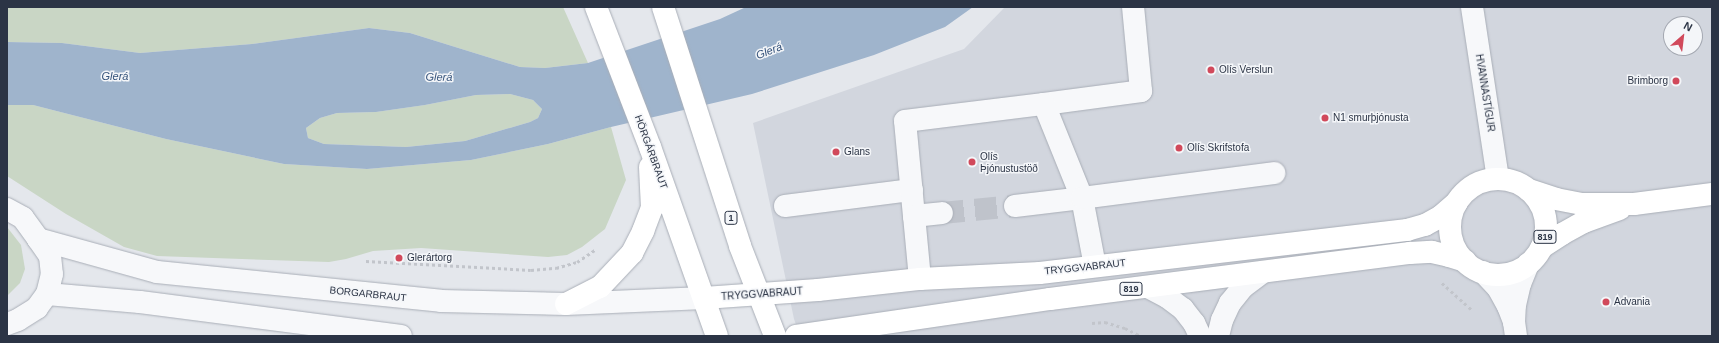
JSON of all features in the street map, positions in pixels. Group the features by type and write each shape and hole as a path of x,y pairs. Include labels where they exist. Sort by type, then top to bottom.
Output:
{"main road":[{"name":"HÖRGÁRBRAUT","path":"596,7 650,148 704,298 716,336"},
{"name":"1","path":"663,7 706,143 757,293 775,336"},
{"path":"566,304 600,287 632,253 652,208 650,148"},
{"name":"TRYGGVABRAUT","path":"704,298 757,293 818,290 920,279 1040,273 1407,230 1430,222 1441,216 1468,190 1477,184 1498,179 1514,182 1529,190 1556,199 1581,204 1634,204 1712,194"},
{"name":"TRYGGVABRAUT","path":"796,336 1050,299 1410,253 1432,252 1465,261 1483,272 1492,275 1507,274 1522,269 1534,260 1542,247 1546,232 1545,217 1539,202 1529,190"},
{"name":"TRYGGVABRAUT","path":"1457,202 1451,217 1450,234 1455,249 1465,261"},
{"name":"TRYGGVABRAUT","path":"1542,247 1584,222 1634,204"}],"street":[{"path":"920,279 905,120 1140,91 1133,7"},
{"name":"HVANNASTÍGUR","path":"1472,7 1498,179"},
{"path":"1044,104 1082,198 1095,266"},
{"path":"1015,206 1274,173"},
{"path":"786,206 912,190"},
{"path":"7,209 23,218 50,256 52,274 47,294 37,308 7,324"},
{"path":"914,216 942,213"},
{"name":"BORGARBRAUT","path":"38,239 157,272 441,301 566,304 704,298"},
{"path":"1515,329 1520,284 1528,264"},
{"path":"1218,336 1222,320 1230,303 1243,287 1263,272"},
{"path":"1483,272 1498,288 1508,306 1515,329"},
{"path":"1148,287 1167,297 1183,309 1194,323 1200,336"},
{"path":"47,294 140,302 401,336"},
{"path":"16,336 31,312"}],"path":[{"path":"366,261 531,270 556,268 577,262 597,248"},
{"path":"1439,280 1472,310"},
{"path":"1090,323 1106,322 1125,328 1141,336"}],"shaded area":[{"path":"1005,7 1712,7 1712,336 800,336 794,319 753,123 964,49"}],"green space":[{"path":"7,7 563,7 588,63 545,68 520,67 410,33 369,28 252,44 140,53 62,43 7,42"},
{"path":"510,94 533,100 542,109 538,118 530,122 465,141 406,147 324,144 308,138 306,128 320,118 337,113 376,112 425,105 476,95"},
{"path":"7,105 33,105 166,139 284,164 367,169 471,160 548,144 611,127 626,180 605,229 582,247 567,255 548,257 421,248 373,251 346,259 329,262 157,256 124,247 66,214 7,176"},
{"path":"7,227 21,245 25,269 20,283 7,296"}],"water":[{"name":"Glerá","path":"746,7 973,7 945,27 874,55 752,94 611,127 548,144 471,160 367,169 284,164 166,139 33,105 7,105 7,42 62,43 140,53 252,44 369,28 410,33 520,67 545,68 588,63 720,19","holes":["510,94 533,100 542,109 538,118 530,122 465,141 406,147 324,144 308,138 306,128 320,118 337,113 376,112 425,105 476,95"]}],"tunnel":[{"path":"942,213 1015,206"}],"place":[{"name":"Olís Verslun","path":"1211,70"},
{"name":"Brimborg","path":"1676,81"},
{"name":"N1 smurþjónusta","path":"1325,118"},
{"name":"Olís Skrifstofa","path":"1179,148"},
{"name":"Glans","path":"836,152"},
{"name":"Olís Þjónustustöð","path":"972,162"},
{"name":"Glerártorg","path":"399,258"},
{"name":"Advania","path":"1606,302"}]}
